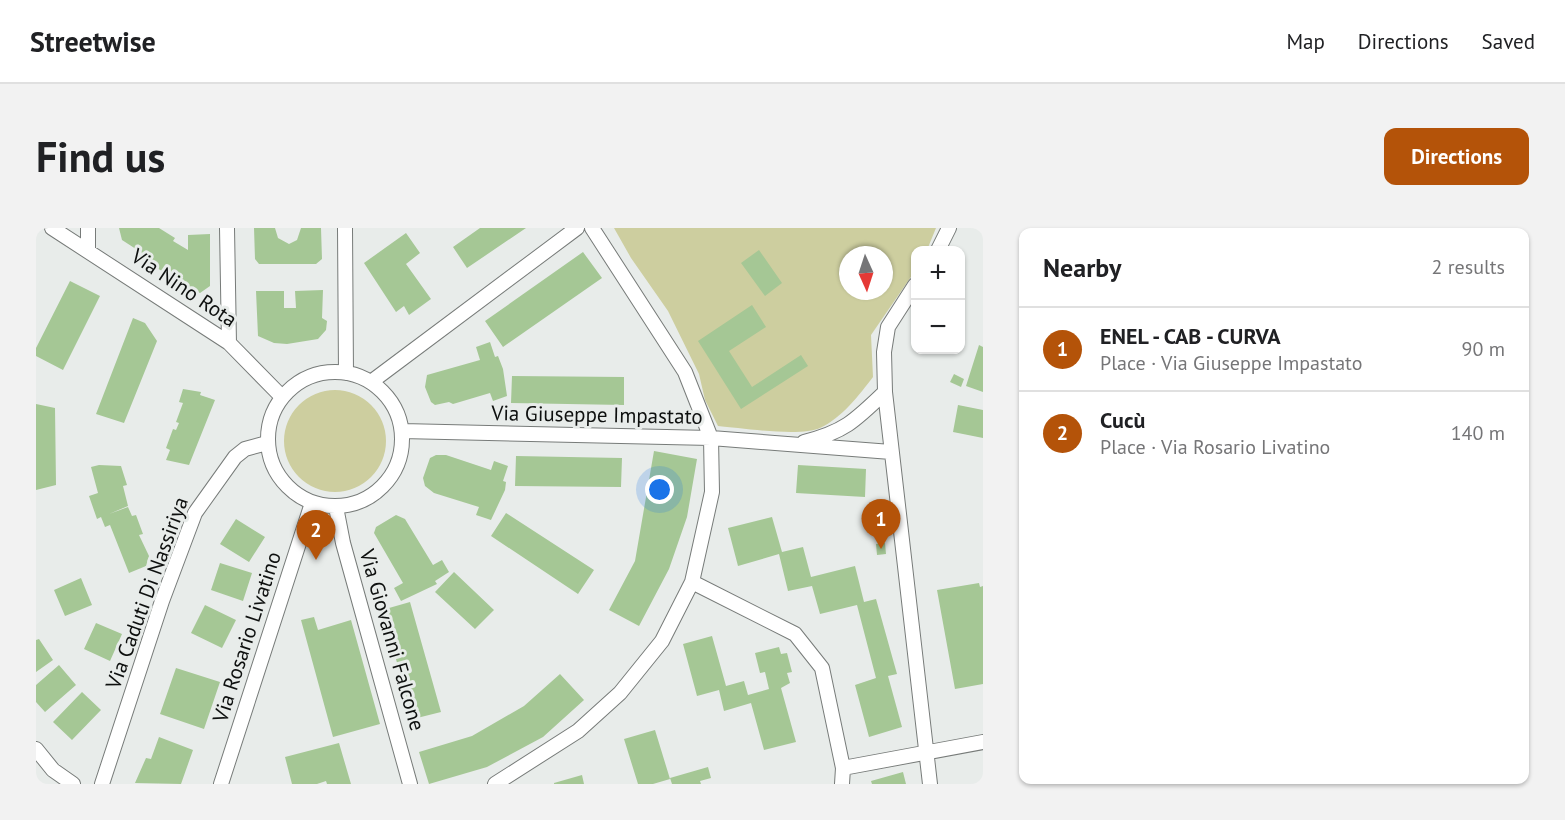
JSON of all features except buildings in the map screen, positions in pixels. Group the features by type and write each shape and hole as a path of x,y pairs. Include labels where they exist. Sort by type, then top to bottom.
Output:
{"street":[{"name":"Via Nino Rota","path":"52,228 229,343 282,397"},
{"path":"87,249 88,228"},
{"path":"227,228 229,343"},
{"path":"345,228 345,373"},
{"path":"371,382 577,228"},
{"path":"495,784 578,731 620,693 662,641 692,582 712,492 711,438 685,372 592,228"},
{"path":"940,246 949,228"},
{"path":"911,291 888,327 884,352 885,392 930,784"},
{"path":"322,373 345,373 371,382 386,395 397,412 402,431 402,450 396,468 386,483 363,500 336,507 312,503 285,486 273,466 267,443 270,419 282,397 300,381 322,373"},
{"name":"Via Giuseppe Impastato","path":"792,445 833,435 859,417 885,392"},
{"name":"Via Giuseppe Impastato","path":"402,431 711,438 891,452"},
{"name":"Via Caduti Di Nassiriya","path":"102,784 162,602 195,513 214,483 235,457 245,449 267,443"},
{"name":"Via Rosario Livatino","path":"221,784 312,503"},
{"name":"Via Giovanni Falcone","path":"336,507 343,543 410,784"},
{"path":"692,582 795,634 822,668 843,768 842,784"},
{"path":"843,768 983,742"},
{"path":"36,749 53,770 73,784"}],"green space":[{"path":"614,228 936,228 929,246 911,246 911,277 871,335 873,377 850,406 828,424 811,431 770,431 718,426 705,400 699,374 668,311 631,258"},
{"path":"335,390 354,394 371,405 382,422 386,441 382,460 371,477 354,488 335,492 316,488 299,477 288,460 284,441 288,422 299,405 316,394"}],"place":[{"name":"ENEL - CAB - CURVA","path":"881,549"},
{"name":"Cucù","path":"316,560"}]}
